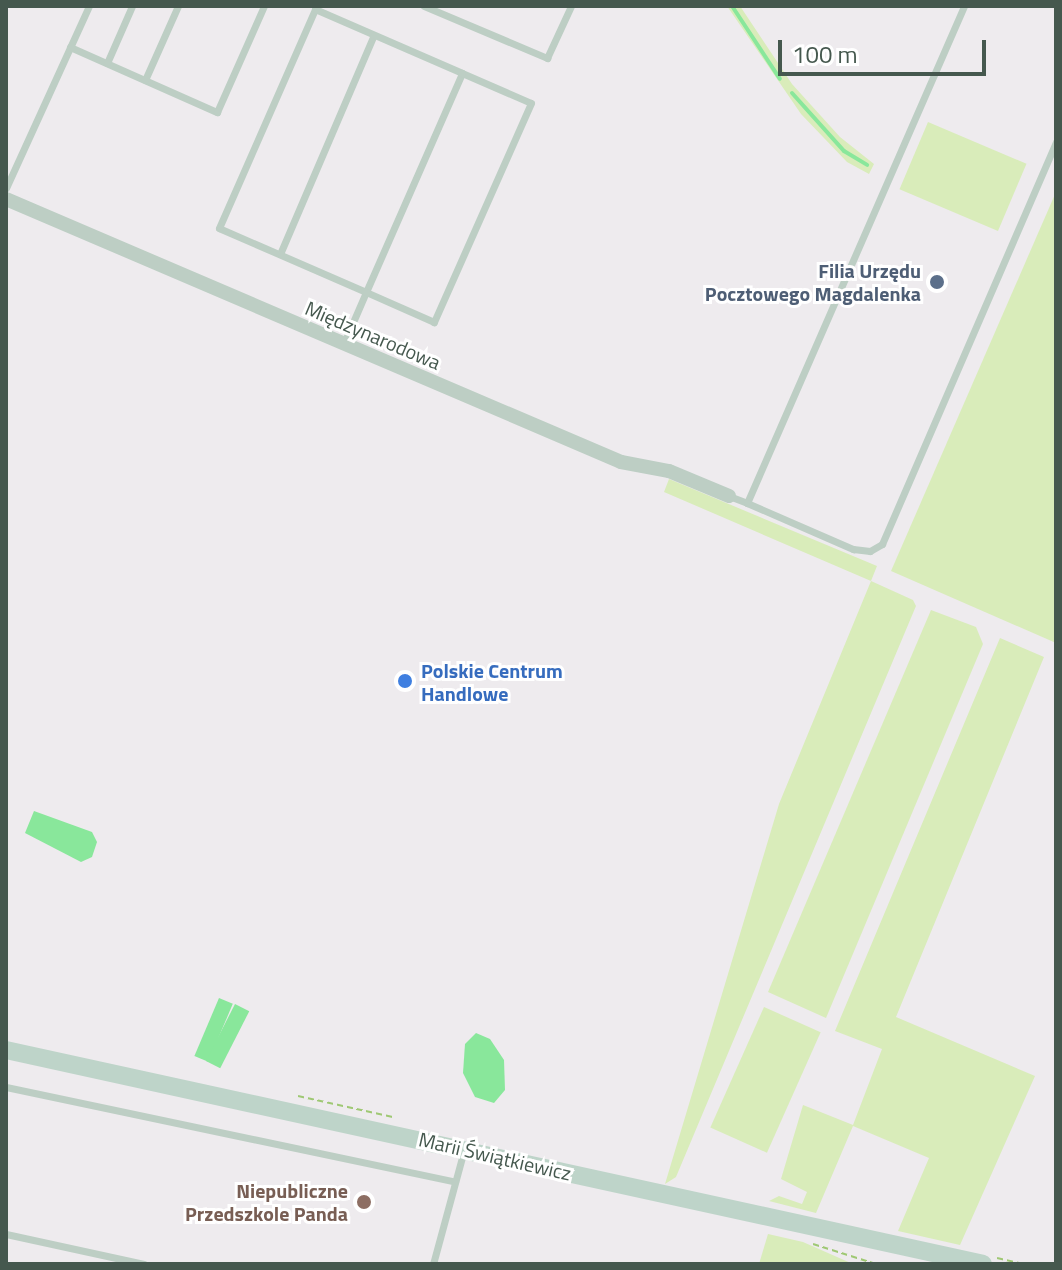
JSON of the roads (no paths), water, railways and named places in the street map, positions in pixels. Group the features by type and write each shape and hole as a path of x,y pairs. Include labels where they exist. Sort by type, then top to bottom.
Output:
{"street":[{"name":"Międzynarodowa","path":"6,199 621,462 669,471 729,496"},
{"name":"Marii Świątkiewicz","path":"6,1050 983,1264"}],"lane":[{"path":"6,188 89,6"},
{"path":"107,63 132,6"},
{"path":"145,80 178,6"},
{"path":"70,47 217,112 264,6"},
{"path":"424,6 547,58 571,6"},
{"path":"747,503 964,6"},
{"path":"315,9 374,35 531,103 434,322 219,228 315,9"},
{"path":"280,254 374,35"},
{"path":"343,345 462,73"},
{"path":"729,496 853,549 870,551 882,544 1056,141"},
{"path":"6,1087 455,1182"},
{"path":"433,1264 464,1149"},
{"path":"6,1234 144,1264"}],"waterway":[{"path":"732,6 780,79"},
{"path":"792,93 844,151 867,165"}],"place":[{"name":"Filia Urzędu Pocztowego Magdalenka","path":"937,282"},
{"name":"Polskie Centrum Handlowe","path":"405,681"},
{"name":"Niepubliczne Przedszkole Panda","path":"364,1202"}]}
